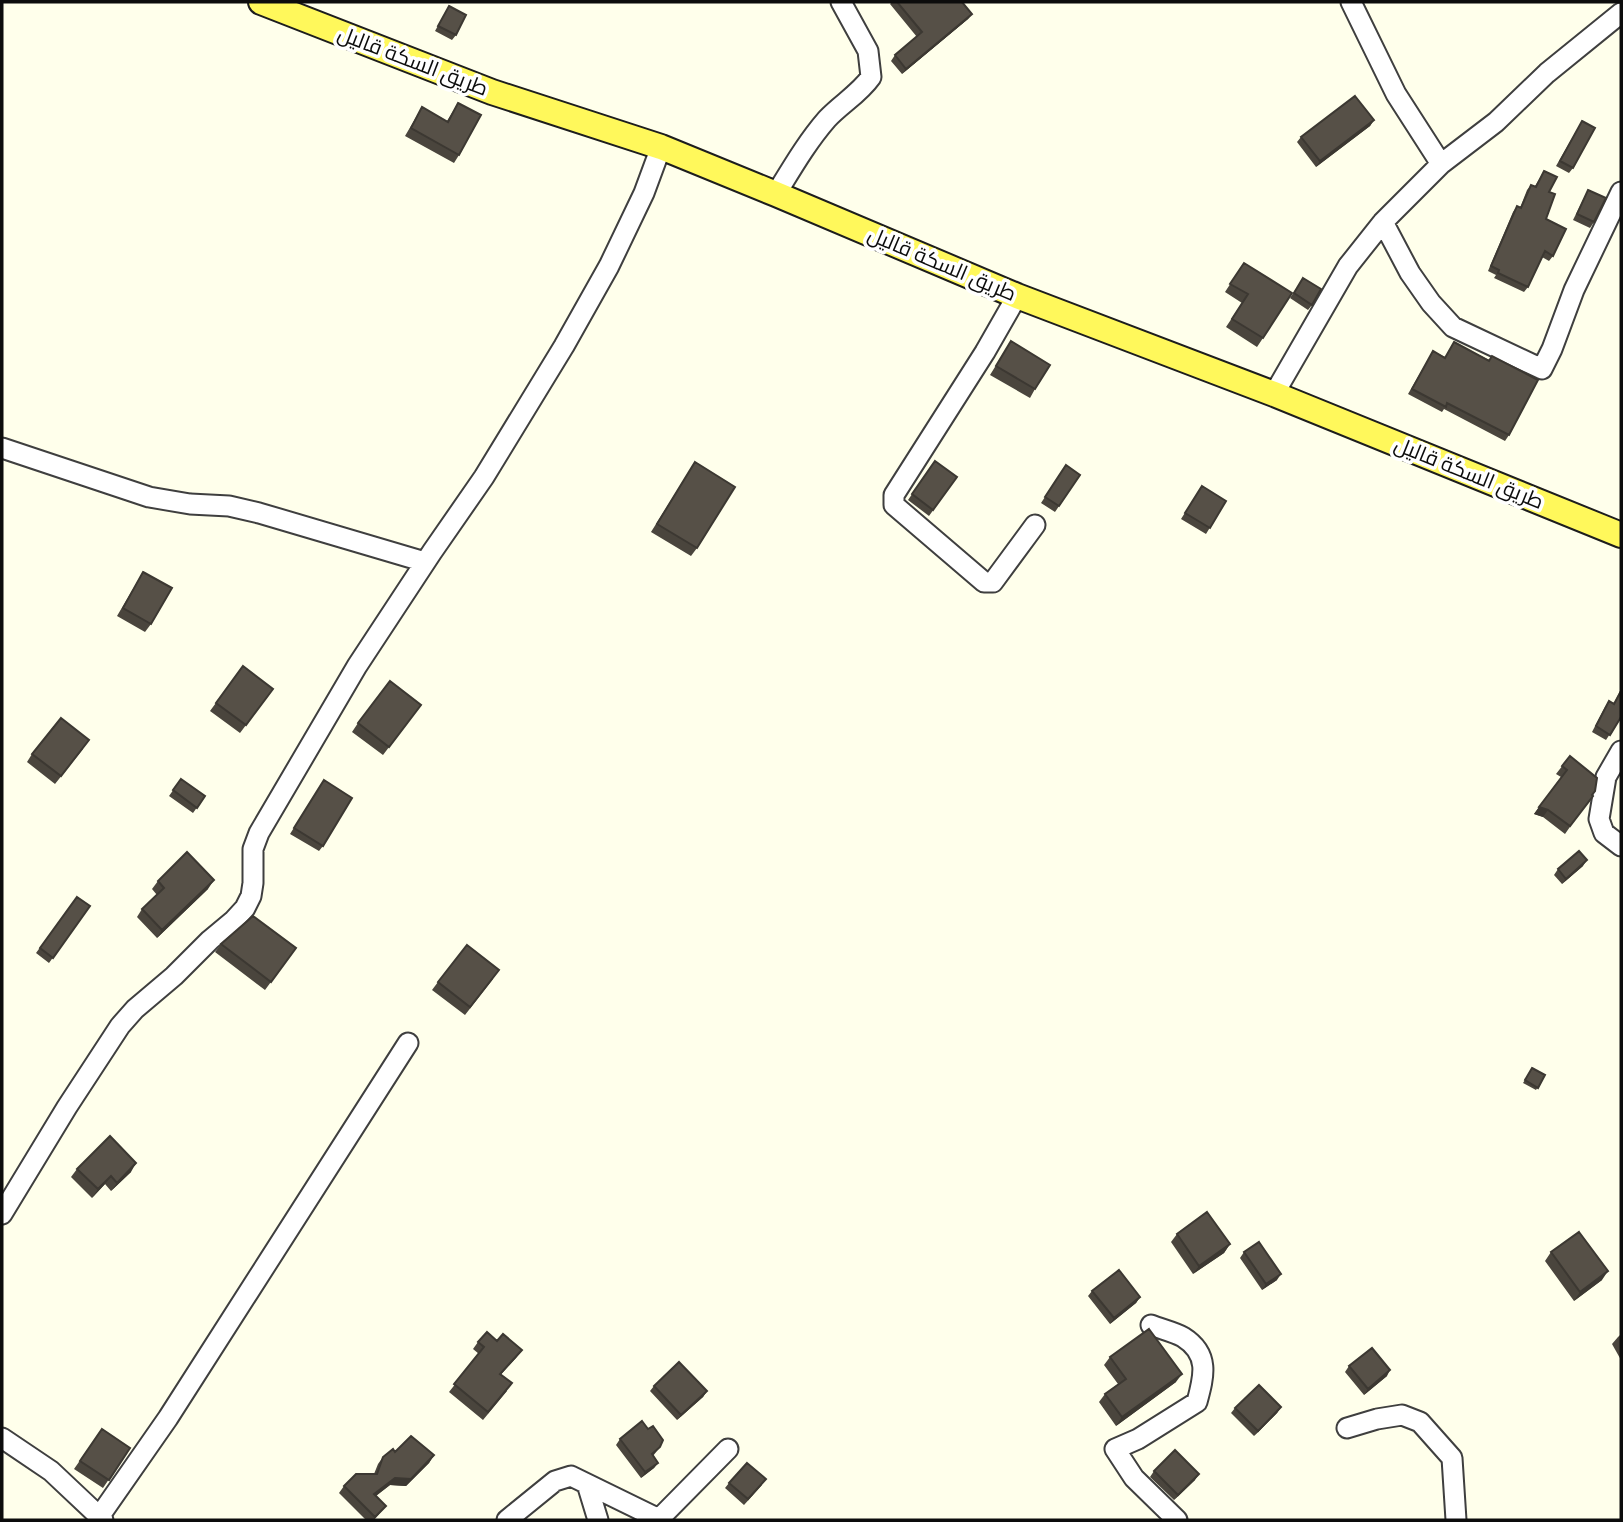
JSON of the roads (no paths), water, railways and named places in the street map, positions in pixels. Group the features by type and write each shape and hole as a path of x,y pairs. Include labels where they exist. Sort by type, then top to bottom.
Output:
{"main road":[{"name":"طريق السكة قاليل","path":"261,2 492,92 661,147 1017,296 1274,394 1621,534"}],"street":[{"path":"776,194 808,142 829,117 863,88 871,77 868,51 841,2"},
{"path":"1351,2 1396,94 1441,164"},
{"path":"1274,394 1348,266 1383,222 1441,164 1496,122 1547,73 1621,13"},
{"path":"2,1214 66,1107 120,1026 245,908 251,895 253,849 259,833 357,666 484,477 564,346 610,266 644,192 661,147"},
{"path":"1383,222 1410,272 1431,303 1453,327 1542,369 1574,290 1621,192"},
{"path":"1017,296 985,352 894,495 894,505 984,582 993,582 1035,525"},
{"path":"2,448 149,497 190,505 229,506 259,513 425,562"},
{"path":"1621,751 1606,777 1599,819 1604,833 1621,846"},
{"path":"2,1438 51,1471 101,1519 408,1043"},
{"path":"1151,1325 1182,1337 1200,1352 1204,1376 1197,1402 1138,1439 1115,1449 1134,1478 1177,1520"},
{"path":"1348,1428 1402,1415 1420,1422 1452,1458 1456,1520"},
{"path":"507,1520 555,1481 571,1476 659,1518 727,1449"},
{"path":"587,1484 598,1520"}]}
